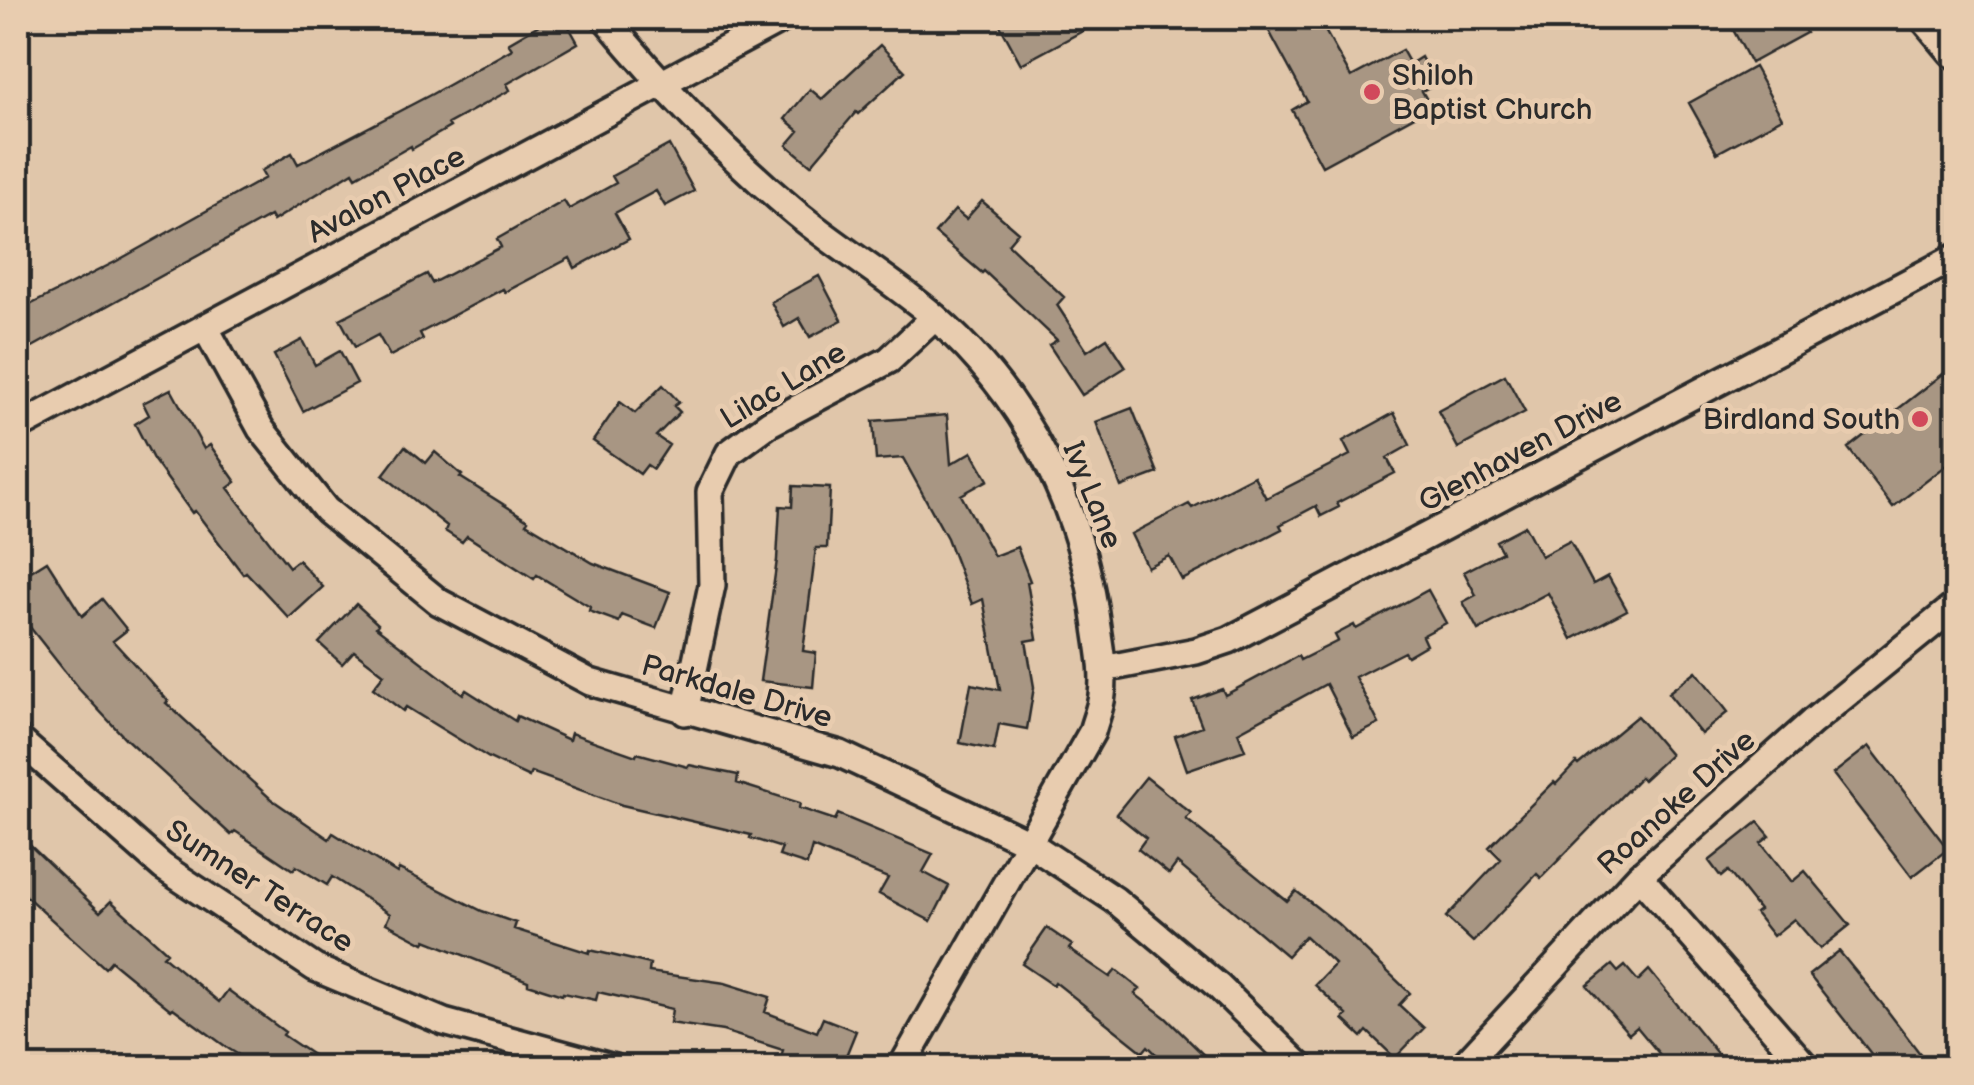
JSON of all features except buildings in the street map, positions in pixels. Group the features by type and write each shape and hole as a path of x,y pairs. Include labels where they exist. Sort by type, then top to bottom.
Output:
{"main road":[{"path":"1929,18 1956,50"}],"street":[{"name":"Ivy Lane","path":"605,18 660,85 795,212 936,317 1009,397 1050,462 1092,583 1103,669 1102,696 1092,732 900,1068"},
{"name":"Avalon Place","path":"18,427 784,18"},
{"name":"Glenhaven Drive","path":"1103,669 1196,652 1229,640 1956,257"},
{"name":"Lilac Lane","path":"686,712 712,585 710,492 729,453 770,424 888,360 936,317"},
{"name":"Parkdale Drive","path":"204,327 261,429 326,510 439,602 590,682 840,754 1028,842 1115,900 1218,986 1302,1068"},
{"name":"Roanoke Drive","path":"1461,1068 1639,876 1812,722 1956,606"},
{"name":"Sumner Terrace","path":"18,739 164,868 315,968 444,1022 614,1068"},
{"path":"1639,876 1807,1068"}],"place":[{"name":"Shiloh Baptist Church","path":"1372,92"},
{"name":"Birdland South","path":"1920,419"}]}
